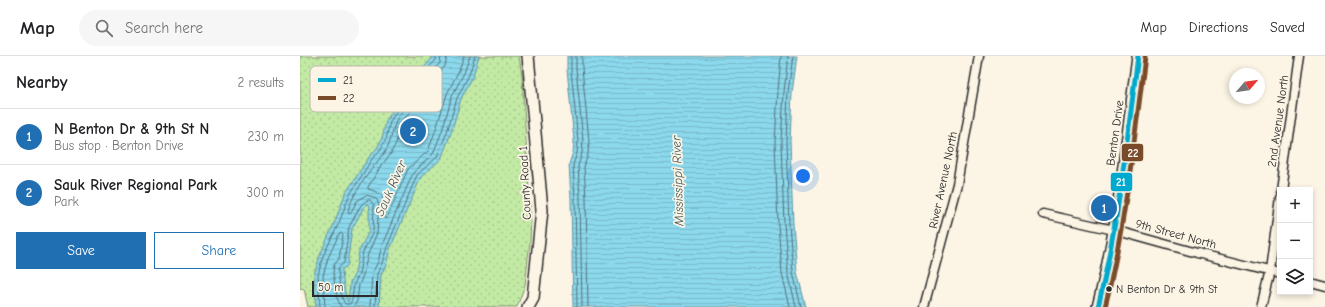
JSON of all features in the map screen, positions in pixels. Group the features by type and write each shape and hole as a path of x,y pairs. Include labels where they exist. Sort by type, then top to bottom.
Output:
{"main road":[{"name":"County Road 1","path":"528,56 542,210 533,298 528,307"},
{"name":"Benton Drive","path":"1098,307 1114,230 1138,56"}],"street":[{"name":"River Avenue North","path":"924,307 957,184 979,56"},
{"name":"2nd Avenue North","path":"1281,187 1299,56"},
{"name":"9th Street North","path":"1043,214 1114,230 1277,273"},
{"path":"1261,307 1270,271 1277,219"},
{"path":"1313,282 1325,285"}],"green space":[{"path":"300,56 519,56 522,76 531,221 525,285 517,307 308,307 304,289 300,288"}],"water":[{"name":"Sauk River","path":"434,56 479,56 473,76 461,99 451,133 441,159 421,177 390,249 386,265 381,275 379,307 316,307 314,275 320,255 345,194 369,157 377,148 382,138 386,121 391,113 442,112 442,66 425,66","holes":["368,204 370,206 369,231 359,251 355,273 350,283 348,302 342,269 348,264 352,229 364,207"]},
{"name":"Mississippi River","path":"567,56 797,56 792,93 790,141 793,224 797,272 806,307 573,307 569,164 573,152 574,141"}],"transit line":[{"name":"21","path":"1098,307 1117,213 1138,56"},
{"name":"22","path":"1105,307 1124,214 1145,57"}],"place":[{"name":"Sauk River Regional Park","path":"413,131"},
{"name":"N Benton Dr & 9th St N","path":"1104,208"},
{"name":"N Benton Dr & 9th St","path":"1109,289"}]}
